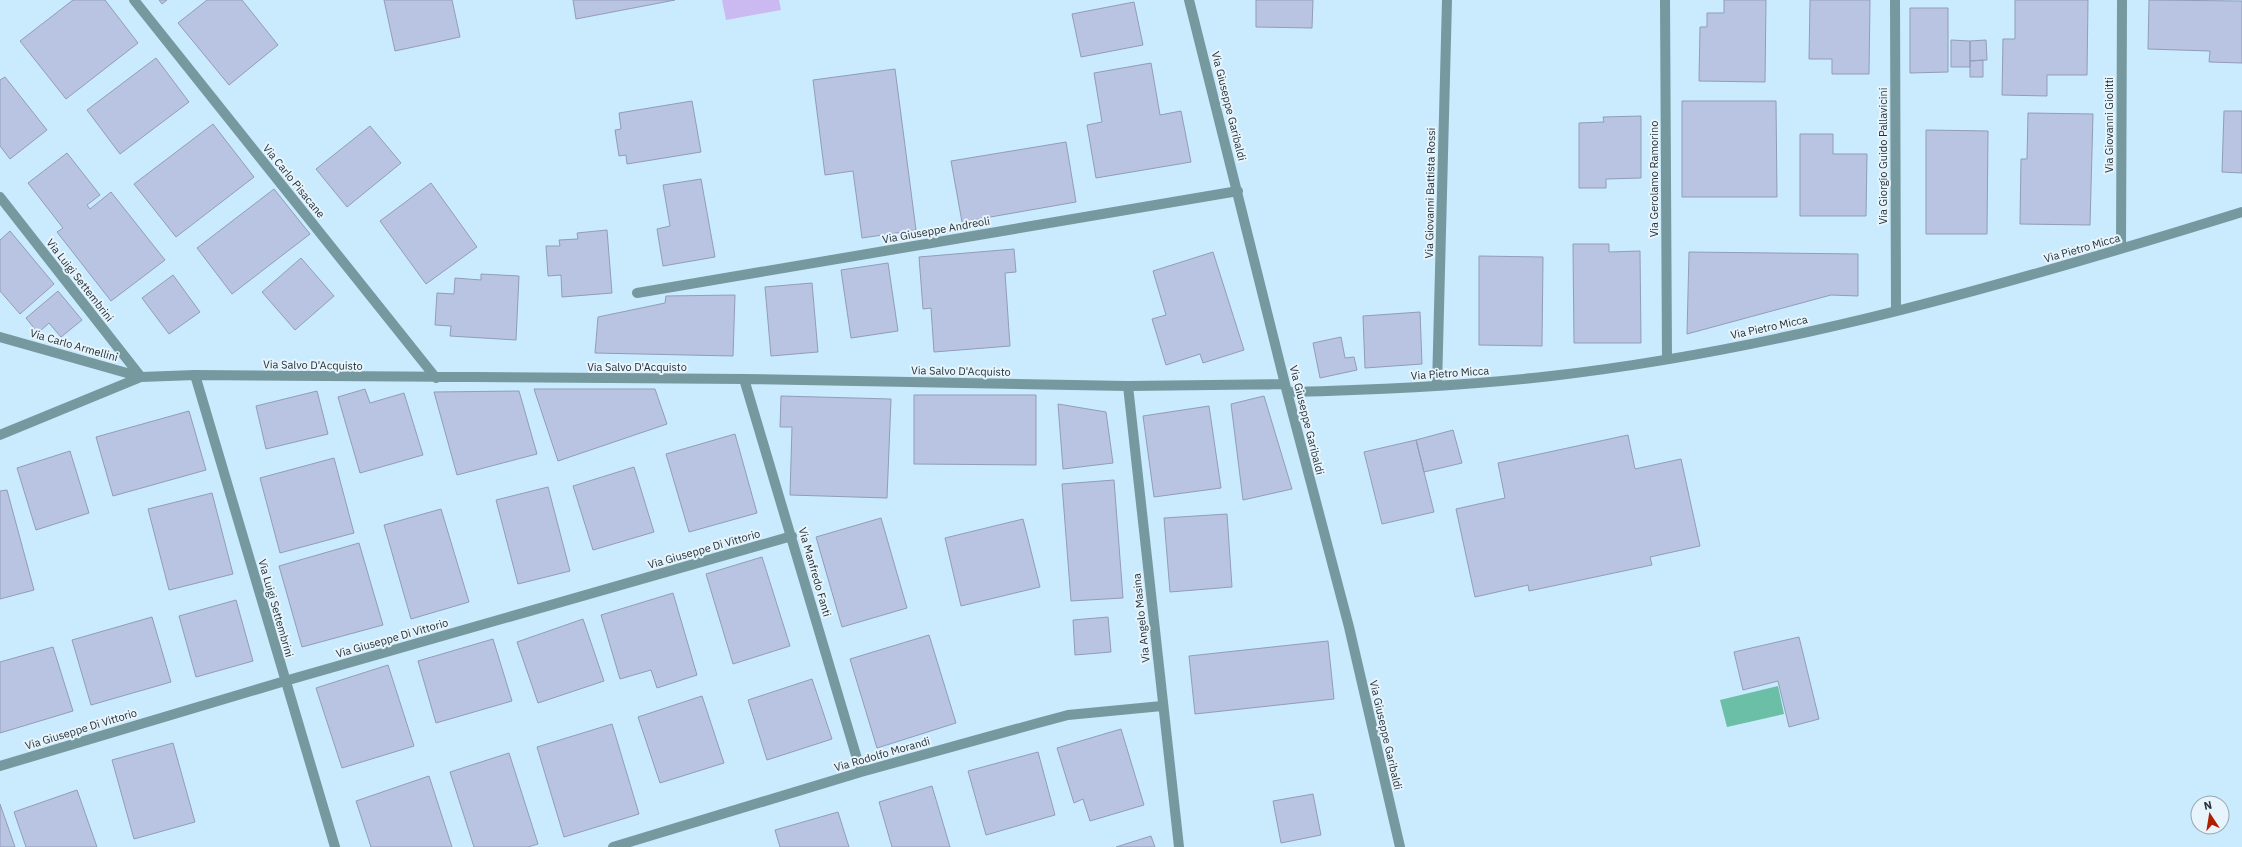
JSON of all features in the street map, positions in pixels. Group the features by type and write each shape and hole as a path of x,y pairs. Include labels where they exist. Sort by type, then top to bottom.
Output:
{"street":[{"name":"Via Carlo Pisacane","path":"134,0 436,378"},
{"name":"Via Giuseppe Garibaldi","path":"1189,0 1238,191 1286,388 1349,627 1400,847"},
{"name":"Via Giovanni Battista Rossi","path":"1437,386 1447,0"},
{"name":"Via Gerolamo Ramorino","path":"1665,0 1667,359"},
{"name":"Via Giorgio Guido Pallavicini","path":"1895,0 1896,311"},
{"name":"Via Giovanni Giolitti","path":"2121,249 2122,0"},
{"name":"Via Giuseppe Andreoli","path":"637,293 1238,191"},
{"name":"Via Luigi Settembrini","path":"0,197 141,377"},
{"name":"Via Pietro Micca","path":"1286,388 1437,386 1552,376 1667,359 1781,338 1896,311 2121,249 2242,212"},
{"name":"Via Carlo Armellini","path":"0,337 141,377"},
{"name":"Via Salvo D'Acquisto","path":"0,435 141,377 195,375 436,378 744,379 1286,388"},
{"name":"Via Luigi Settembrini","path":"195,375 335,847"},
{"name":"Via Manfredo Fanti","path":"744,379 792,536 861,772"},
{"name":"Via Angelo Masina","path":"1128,386 1162,706 1179,847"},
{"name":"Via Giuseppe Di Vittorio","path":"0,766 285,681 792,536"},
{"name":"Via Rodolfo Morandi","path":"613,847 861,772 1068,715 1162,706"}],"shaded area":[{"path":"722,0 779,0 781,10 726,20"},
{"path":"1778,686 1784,714 1727,727 1720,700"}],"building":[{"path":"73,0 105,0 138,43 66,99 20,41"},
{"path":"159,0 167,0 162,4"},
{"path":"207,0 242,0 278,45 229,85 178,23"},
{"path":"384,0 452,0 460,37 395,51"},
{"path":"573,0 675,0 576,19"},
{"path":"1256,0 1313,0 1312,28 1256,27"},
{"path":"1724,0 1766,0 1765,82 1699,81 1700,27 1707,27 1707,13 1724,13"},
{"path":"1810,0 1870,0 1869,74 1832,74 1832,59 1809,59"},
{"path":"2015,0 2088,0 2087,75 2047,75 2047,96 2002,95 2003,39 2015,39"},
{"path":"2149,0 2242,1 2242,63 2209,62 2210,51 2148,49"},
{"path":"1134,2 1143,45 1081,57 1072,14"},
{"path":"1910,8 1948,8 1948,72 1910,73"},
{"path":"1951,40 1970,41 1970,67 1951,67"},
{"path":"1986,40 1987,60 1970,61 1970,41"},
{"path":"156,58 189,102 120,154 87,110"},
{"path":"1983,60 1983,77 1970,77 1970,61"},
{"path":"1151,63 1160,115 1181,111 1191,162 1096,178 1087,125 1102,122 1094,73"},
{"path":"895,69 916,230 862,238 853,171 825,175 813,80"},
{"path":"5,77 47,130 10,159 0,146 0,80"},
{"path":"692,101 701,152 627,164 626,155 619,156 615,130 621,129 619,113"},
{"path":"1682,101 1776,101 1777,197 1682,197"},
{"path":"2224,111 2242,111 2242,173 2222,172"},
{"path":"2028,113 2093,114 2090,225 2020,224 2021,159 2027,159"},
{"path":"1641,116 1641,178 1606,179 1606,188 1579,188 1579,123 1604,122 1603,117"},
{"path":"213,124 254,177 176,237 134,184"},
{"path":"370,126 401,163 347,207 316,169"},
{"path":"1926,130 1988,131 1987,234 1926,234"},
{"path":"1800,134 1833,134 1833,154 1867,154 1866,216 1800,216"},
{"path":"1066,142 1076,202 962,222 951,161"},
{"path":"67,153 100,195 87,205 90,209 111,192 165,260 111,301 57,232 63,228 28,183"},
{"path":"701,179 715,257 663,266 657,229 670,226 663,185"},
{"path":"431,183 477,247 426,284 380,221"},
{"path":"274,189 310,234 232,294 197,248"},
{"path":"607,230 612,293 562,297 561,275 548,276 546,246 560,246 559,240 578,239 577,233"},
{"path":"10,231 54,284 20,314 0,291 0,240"},
{"path":"1573,244 1609,244 1609,252 1640,251 1641,343 1574,343"},
{"path":"1014,249 1016,272 1005,273 1010,346 934,352 931,308 923,309 919,257"},
{"path":"1213,252 1244,350 1203,363 1200,354 1166,365 1152,319 1166,315 1153,271"},
{"path":"1689,252 1858,254 1858,296 1831,295 1687,334"},
{"path":"1479,256 1543,257 1542,346 1479,345"},
{"path":"301,258 334,296 295,330 262,292"},
{"path":"888,263 898,331 851,338 841,270"},
{"path":"481,274 519,276 516,340 450,336 451,326 435,325 437,293 454,294 455,278 481,280"},
{"path":"173,275 200,312 169,334 142,298"},
{"path":"812,283 818,352 771,356 765,287"},
{"path":"58,291 82,320 61,337 49,323 38,333 26,318"},
{"path":"735,295 733,356 595,353 598,317 665,303 666,296"},
{"path":"1420,312 1422,364 1365,368 1363,316"},
{"path":"1341,337 1345,358 1354,357 1357,370 1320,378 1313,343"},
{"path":"365,389 370,403 404,393 423,455 360,473 338,397"},
{"path":"534,389 655,389 667,424 558,461"},
{"path":"317,391 328,434 266,449 256,406"},
{"path":"519,391 537,454 457,475 434,392"},
{"path":"914,395 1036,395 1036,465 914,464"},
{"path":"781,396 891,399 887,498 790,495 792,427 780,427"},
{"path":"1264,396 1292,489 1243,500 1231,404"},
{"path":"1058,404 1106,412 1113,463 1063,469"},
{"path":"1209,406 1221,488 1154,497 1143,416"},
{"path":"189,411 206,470 113,496 96,437"},
{"path":"1453,430 1462,463 1424,472 1416,440"},
{"path":"735,434 757,513 689,532 666,454"},
{"path":"1628,435 1635,469 1681,459 1700,546 1650,557 1652,565 1529,591 1528,585 1475,597 1456,509 1505,498 1498,463"},
{"path":"1416,440 1434,512 1382,524 1364,452"},
{"path":"70,451 89,513 36,530 17,468"},
{"path":"334,458 354,533 280,553 260,478"},
{"path":"634,467 654,532 593,550 573,486"},
{"path":"1114,480 1123,598 1071,601 1062,484"},
{"path":"548,487 570,571 518,584 496,500"},
{"path":"7,490 34,590 0,599 0,491"},
{"path":"212,493 233,574 169,590 148,509"},
{"path":"441,509 469,602 411,619 384,525"},
{"path":"1227,514 1232,587 1170,592 1164,518"},
{"path":"881,518 907,608 842,627 816,537"},
{"path":"1023,519 1040,587 961,606 945,538"},
{"path":"359,543 383,625 302,647 279,566"},
{"path":"762,557 790,646 733,664 706,574"},
{"path":"673,593 697,675 657,688 651,670 620,679 601,615"},
{"path":"236,600 253,661 196,677 179,616"},
{"path":"152,617 171,682 91,705 72,640"},
{"path":"1108,617 1111,652 1075,655 1073,620"},
{"path":"583,619 604,681 538,703 517,642"},
{"path":"929,635 956,723 877,748 850,659"},
{"path":"1799,637 1819,719 1789,727 1778,681 1743,690 1734,652"},
{"path":"493,639 512,701 436,723 418,661"},
{"path":"1328,641 1334,699 1195,714 1189,656"},
{"path":"53,647 73,711 0,733 0,662"},
{"path":"388,665 414,746 342,768 316,688"},
{"path":"812,679 832,739 767,760 748,700"},
{"path":"702,696 724,763 660,783 638,717"},
{"path":"612,724 639,814 564,837 537,747"},
{"path":"1121,729 1144,805 1090,821 1083,799 1074,803 1057,748"},
{"path":"173,743 195,822 134,839 112,760"},
{"path":"1038,752 1055,815 986,835 968,771"},
{"path":"509,753 538,844 528,847 474,847 450,772"},
{"path":"429,776 452,847 371,847 356,801"},
{"path":"932,786 950,847 892,847 879,802"},
{"path":"77,790 97,847 26,847 14,812"},
{"path":"1313,794 1321,835 1281,843 1273,801"},
{"path":"0,804 15,847 0,847"},
{"path":"838,812 849,847 780,847 775,830"},
{"path":"1151,836 1155,847 1116,847"}]}
